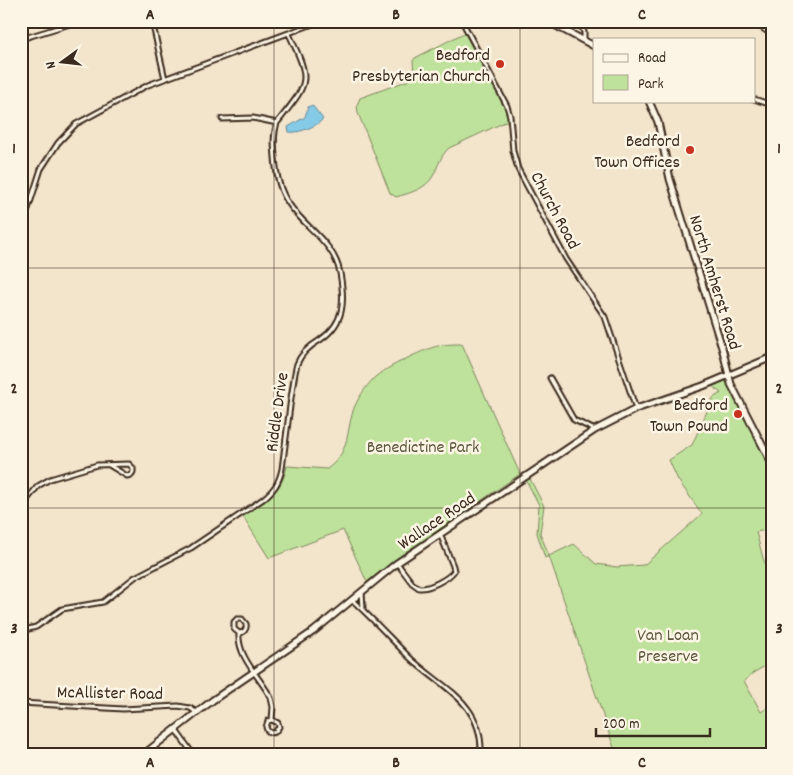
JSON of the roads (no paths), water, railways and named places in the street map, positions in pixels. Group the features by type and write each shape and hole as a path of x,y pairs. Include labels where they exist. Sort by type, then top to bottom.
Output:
{"highway":[{"path":"755,21 772,33"},
{"path":"768,21 772,24"}],"street":[{"path":"21,39 80,21"},
{"path":"152,21 165,79"},
{"path":"21,232 41,169 63,136 84,119 140,89 321,21"},
{"name":"Church Road","path":"462,21 507,106 518,168 561,250 601,310 609,326 636,409"},
{"path":"547,21 593,46"},
{"path":"579,21 584,32 584,41"},
{"path":"222,119 253,118 277,123 299,96 304,83 303,67 289,34"},
{"path":"756,100 772,105"},
{"name":"North Amherst Road","path":"649,102 658,122 670,179 736,395 772,464"},
{"name":"Riddle Drive","path":"21,631 36,627 62,609 103,602 143,572 195,545 263,499 276,487 282,469 297,364 307,348 335,327 341,315 342,302 339,271 333,254 320,237 295,212 281,190 275,159 277,123"},
{"name":"Wallace Road","path":"144,754 197,712 314,631 397,563 595,430 636,409 691,391 772,357"},
{"path":"550,378 574,420 595,430"},
{"path":"21,507 35,489 45,481 93,466 109,464 129,464 132,466 133,472 127,476 109,464"},
{"path":"397,563 412,583 419,588 428,587 451,575 454,571 453,566 440,534"},
{"path":"362,591 363,610"},
{"path":"352,600 409,657 453,692 466,705 478,728 481,754"},
{"path":"238,633 246,629 246,624 242,619 233,624 234,629 238,633 241,649 271,698 273,707 272,720"},
{"name":"McAllister Road","path":"21,703 123,709 178,706 190,708 197,712"},
{"path":"272,720 278,723 279,727 275,732 271,733 266,727 268,721 272,720"},
{"path":"175,729 193,754"}],"water":[{"path":"312,105 323,119 307,129 289,132 288,127 305,117 308,107"}],"place":[{"name":"Bedford Presbyterian Church","path":"500,64"},
{"name":"Bedford Town Offices","path":"690,150"},
{"name":"Bedford Town Pound","path":"738,414"}],"park label":[{"name":"Benedictine Park","path":"423,446"},
{"name":"Van Loan Preserve","path":"668,644"}]}
